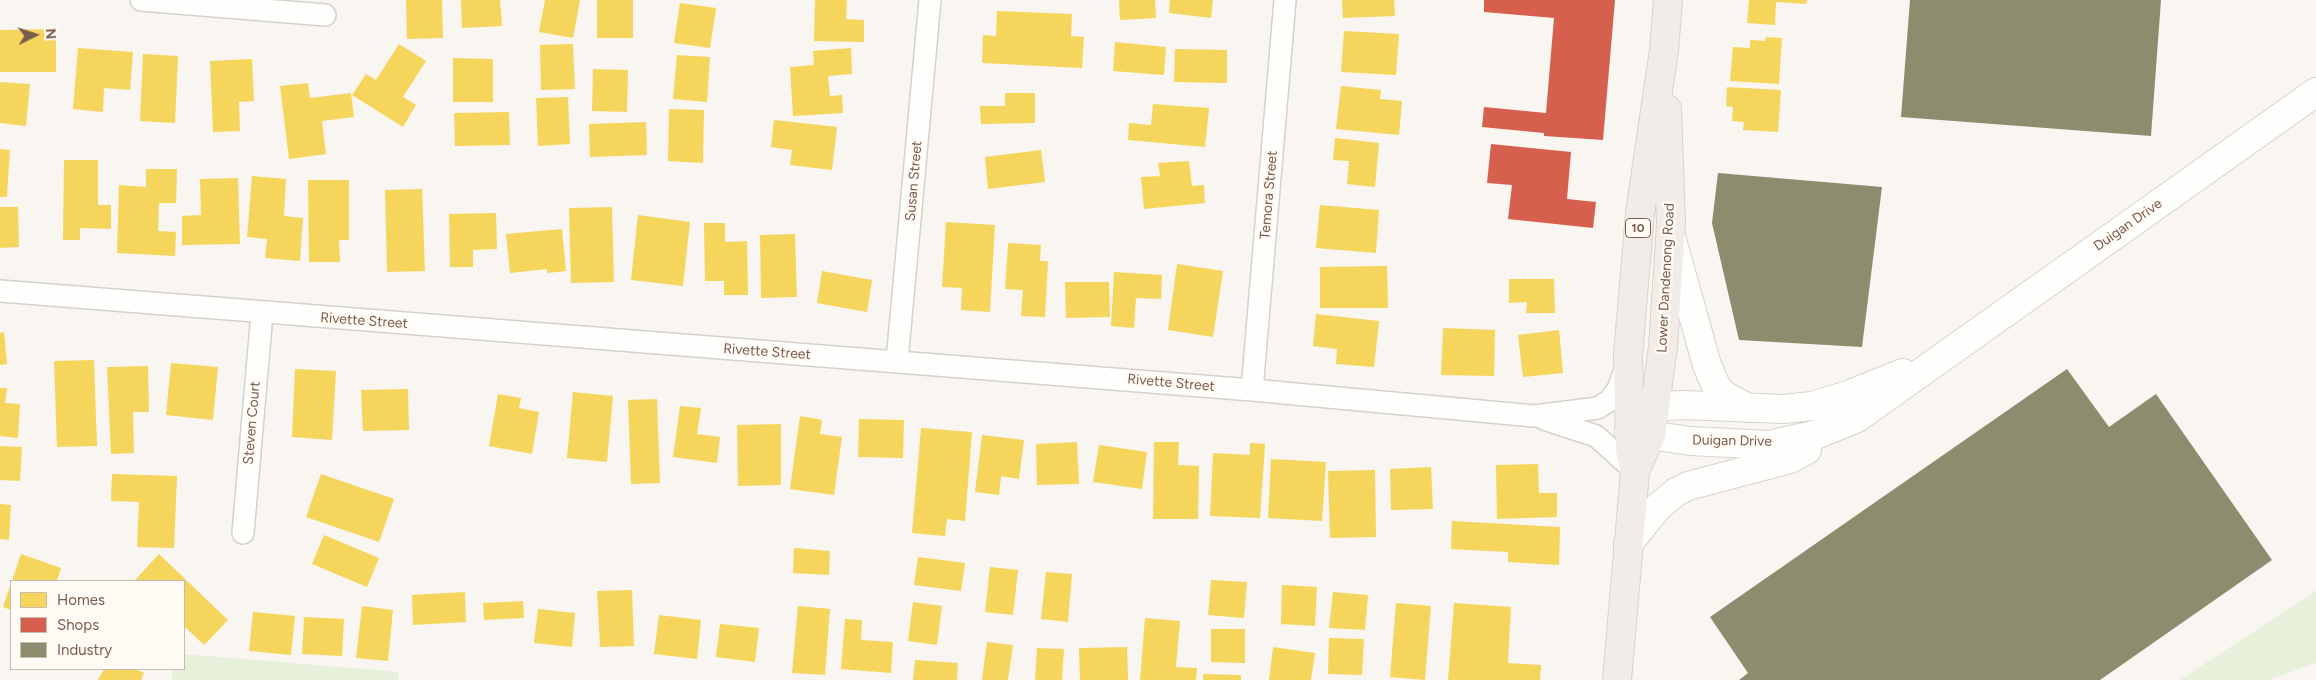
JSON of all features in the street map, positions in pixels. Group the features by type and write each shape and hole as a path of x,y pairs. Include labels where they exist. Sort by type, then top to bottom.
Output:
{"highway":[{"name":"Lower Dandenong Road","path":"1641,420 1628,355 1640,213 1664,50 1668,0"},
{"name":"Lower Dandenong Road","path":"1617,680 1634,471 1641,420 1663,347 1671,233 1664,50"}],"main road":[{"name":"Duigan Drive","path":"1641,420 1690,441 1769,444 1818,434 1857,418 2316,92"},
{"path":"1671,233 1692,314 1707,365 1716,386 1724,395 1748,408"},
{"name":"Duigan Drive","path":"1641,420 1682,405 1784,410 1812,406 1848,395 1939,358"},
{"path":"1628,544 1658,507 1676,492 1688,486 1790,459 1823,442 1857,418"}],"street":[{"path":"141,0 325,15"},
{"name":"Susan Street","path":"897,361 930,0"},
{"name":"Temora Street","path":"1252,390 1285,0"},
{"name":"Rivette Street","path":"0,291 262,313 897,361 1252,390 1534,416 1592,410 1610,400 1618,389 1624,375 1628,355"},
{"name":"Steven Court","path":"242,533 262,313"},
{"name":"Rivette Street","path":"1534,416 1596,436 1634,471"}],"green space":[{"path":"2316,591 2316,663 2268,680 2180,680"},
{"path":"185,654 399,672 398,680 172,680 173,670 185,670"}],"building: Homes":[{"path":"406,0 442,0 443,38 407,39"},
{"path":"461,0 500,0 502,26 462,28"},
{"path":"545,0 580,0 573,38 539,32"},
{"path":"597,0 633,0 633,38 597,38"},
{"path":"815,0 847,0 846,19 864,20 864,42 814,41"},
{"path":"1119,0 1155,0 1156,18 1120,20"},
{"path":"1170,0 1213,0 1211,18 1169,13"},
{"path":"1342,0 1394,0 1395,16 1343,18"},
{"path":"1749,0 1807,0 1806,4 1776,2 1775,25 1747,23"},
{"path":"680,3 716,8 710,48 674,43"},
{"path":"997,11 1072,14 1071,36 1084,37 1082,68 982,63 983,35 996,36"},
{"path":"56,29 56,72 0,72 0,30"},
{"path":"1344,31 1399,34 1396,75 1341,72"},
{"path":"1766,37 1782,38 1779,84 1730,81 1733,47 1750,48 1750,40 1765,41"},
{"path":"1115,42 1166,47 1164,75 1113,71"},
{"path":"399,44 426,61 403,97 416,105 403,127 352,95 366,74 376,80"},
{"path":"573,44 575,89 541,90 540,45"},
{"path":"78,48 133,52 130,90 104,88 103,112 73,109"},
{"path":"851,48 852,74 828,76 830,96 842,95 843,113 793,116 790,67 814,65 813,51"},
{"path":"1175,49 1227,50 1227,83 1174,82"},
{"path":"143,54 178,56 175,123 140,121"},
{"path":"677,55 710,57 707,102 673,99"},
{"path":"453,58 493,59 493,102 453,102"},
{"path":"252,59 254,101 239,102 240,131 213,132 210,61"},
{"path":"593,69 628,70 627,112 592,111"},
{"path":"0,82 30,84 26,126 0,123"},
{"path":"308,83 310,98 351,93 354,117 322,121 326,154 289,159 280,86"},
{"path":"1341,86 1381,90 1380,99 1402,101 1399,135 1336,129"},
{"path":"1727,87 1781,90 1778,132 1743,130 1744,122 1732,121 1733,107 1726,106"},
{"path":"1005,93 1035,93 1035,123 981,124 980,106 1005,106"},
{"path":"568,97 570,144 538,146 536,98"},
{"path":"1153,104 1209,108 1205,147 1128,140 1129,123 1151,125"},
{"path":"669,109 704,110 703,163 668,161"},
{"path":"509,112 510,145 455,146 454,113"},
{"path":"774,120 837,127 832,170 790,165 792,150 771,147"},
{"path":"646,122 647,155 590,157 589,124"},
{"path":"1335,138 1379,143 1375,187 1347,184 1349,161 1333,160"},
{"path":"0,149 10,150 7,197 0,197"},
{"path":"1041,150 1045,182 988,189 985,157"},
{"path":"64,160 98,160 98,205 111,205 111,229 80,228 80,240 63,240"},
{"path":"1189,161 1192,186 1204,185 1205,203 1144,209 1141,177 1160,176 1158,163"},
{"path":"146,169 177,169 176,203 159,203 158,231 176,232 175,256 117,253 119,185 146,187"},
{"path":"252,176 286,179 284,216 303,218 300,261 265,258 267,239 247,237"},
{"path":"238,178 240,244 182,245 182,216 201,215 200,179"},
{"path":"308,180 349,180 349,240 339,240 340,262 309,262"},
{"path":"422,189 425,271 387,272 385,190"},
{"path":"1320,205 1379,210 1376,253 1316,248"},
{"path":"0,207 18,207 19,247 0,248"},
{"path":"612,207 614,282 571,283 569,208"},
{"path":"496,213 497,249 473,250 473,267 450,267 449,214"},
{"path":"638,215 690,222 683,286 631,280"},
{"path":"946,222 995,225 990,312 961,310 962,288 942,287"},
{"path":"704,223 725,223 725,242 747,241 748,295 724,295 724,281 705,281"},
{"path":"562,229 566,271 547,273 547,269 510,273 506,234"},
{"path":"795,234 797,297 761,298 760,235"},
{"path":"1008,243 1041,245 1040,261 1048,261 1045,317 1021,316 1023,290 1005,289"},
{"path":"1177,264 1223,271 1213,337 1168,330"},
{"path":"1387,266 1388,308 1320,308 1320,267"},
{"path":"822,271 872,280 867,312 817,303"},
{"path":"1114,272 1162,275 1161,299 1136,298 1134,328 1111,326"},
{"path":"1509,279 1554,279 1555,313 1526,313 1527,302 1509,303"},
{"path":"1065,282 1109,282 1110,317 1066,318"},
{"path":"1316,314 1379,321 1374,367 1336,364 1337,349 1313,346"},
{"path":"1443,328 1495,330 1494,376 1441,375"},
{"path":"1559,330 1563,373 1523,377 1518,335"},
{"path":"4,332 7,364 0,365 0,333"},
{"path":"94,360 97,446 57,447 54,361"},
{"path":"171,363 218,367 213,420 166,415"},
{"path":"148,366 149,412 133,412 134,453 111,454 107,367"},
{"path":"295,369 336,371 332,440 292,437"},
{"path":"0,388 7,388 5,403 20,404 18,438 0,436"},
{"path":"408,389 409,430 363,431 361,390"},
{"path":"573,392 613,396 607,462 567,458"},
{"path":"498,394 521,398 519,408 539,412 532,454 489,446"},
{"path":"657,399 660,483 631,484 628,400"},
{"path":"680,406 701,408 697,434 720,437 717,463 673,457"},
{"path":"800,416 822,420 820,434 842,437 834,495 790,489"},
{"path":"859,419 904,420 903,458 858,457"},
{"path":"781,424 781,485 738,486 737,425"},
{"path":"921,428 972,432 965,521 947,519 945,536 912,533"},
{"path":"982,435 1024,440 1019,479 1001,476 999,495 975,492"},
{"path":"1077,442 1079,484 1037,485 1036,444"},
{"path":"1154,442 1179,442 1178,465 1199,466 1198,519 1153,519"},
{"path":"1250,443 1265,444 1260,518 1210,516 1213,453 1250,455"},
{"path":"1099,445 1147,452 1142,489 1093,482"},
{"path":"0,446 22,447 20,481 0,480"},
{"path":"1271,459 1326,462 1322,521 1268,518"},
{"path":"1538,464 1539,493 1557,493 1557,517 1497,519 1496,465"},
{"path":"1431,467 1433,509 1391,510 1390,469"},
{"path":"1375,470 1376,537 1330,538 1328,471"},
{"path":"112,474 177,476 174,548 137,547 139,502 111,501"},
{"path":"321,474 394,499 379,542 306,517"},
{"path":"0,504 11,505 9,540 0,539"},
{"path":"1452,521 1560,527 1559,565 1508,562 1508,552 1451,549"},
{"path":"324,535 379,558 367,587 312,564"},
{"path":"794,548 830,551 829,575 793,573"},
{"path":"21,554 61,568 57,580 12,580"},
{"path":"159,554 228,620 204,645 185,627 185,580 135,580"},
{"path":"918,557 965,563 961,591 914,585"},
{"path":"990,567 1018,570 1013,615 985,612"},
{"path":"1046,572 1072,574 1068,622 1041,619"},
{"path":"1211,580 1247,582 1244,618 1208,615"},
{"path":"1282,585 1317,587 1315,626 1281,624"},
{"path":"10,586 10,610 3,607"},
{"path":"632,590 634,646 600,647 597,591"},
{"path":"465,592 466,622 413,625 412,595"},
{"path":"1333,592 1368,595 1365,630 1329,628"},
{"path":"523,601 524,618 484,620 483,603"},
{"path":"913,602 942,606 937,645 908,641"},
{"path":"1396,603 1431,606 1425,680 1390,677"},
{"path":"1454,603 1511,607 1508,663 1541,665 1540,680 1448,680"},
{"path":"362,606 393,610 388,661 356,658"},
{"path":"798,606 830,609 825,675 792,673"},
{"path":"538,609 575,613 572,647 534,643"},
{"path":"253,612 295,616 291,655 249,651"},
{"path":"659,615 701,620 697,659 654,654"},
{"path":"304,617 344,619 342,656 302,654"},
{"path":"1145,618 1180,621 1176,667 1197,668 1196,680 1140,680"},
{"path":"845,619 862,620 861,640 893,642 891,673 841,669"},
{"path":"720,624 759,628 755,662 716,657"},
{"path":"1211,629 1245,629 1245,663 1211,662"},
{"path":"1329,638 1364,639 1362,675 1328,674"},
{"path":"987,642 1013,645 1008,680 982,680"},
{"path":"1127,647 1128,680 1080,680 1079,648"},
{"path":"1273,647 1315,653 1311,680 1269,680"},
{"path":"1037,648 1064,649 1062,680 1035,680"},
{"path":"915,660 958,663 957,680 913,680"},
{"path":"103,670 137,670 144,673 141,680 98,680"},
{"path":"1203,674 1241,675 1241,680 1203,680"}],"building: Shops":[{"path":"1484,0 1615,0 1603,140 1544,136 1544,133 1482,127 1484,107 1546,113 1554,18 1484,12"},
{"path":"1491,144 1571,152 1567,199 1596,202 1593,228 1508,219 1512,185 1487,183"}],"building: Industry":[{"path":"1910,0 2161,0 2151,136 1901,117"},
{"path":"1718,173 1882,187 1862,347 1739,340 1712,223"},
{"path":"2067,369 2109,427 2156,394 2272,560 2100,680 1739,680 1748,673 1710,617"}]}
